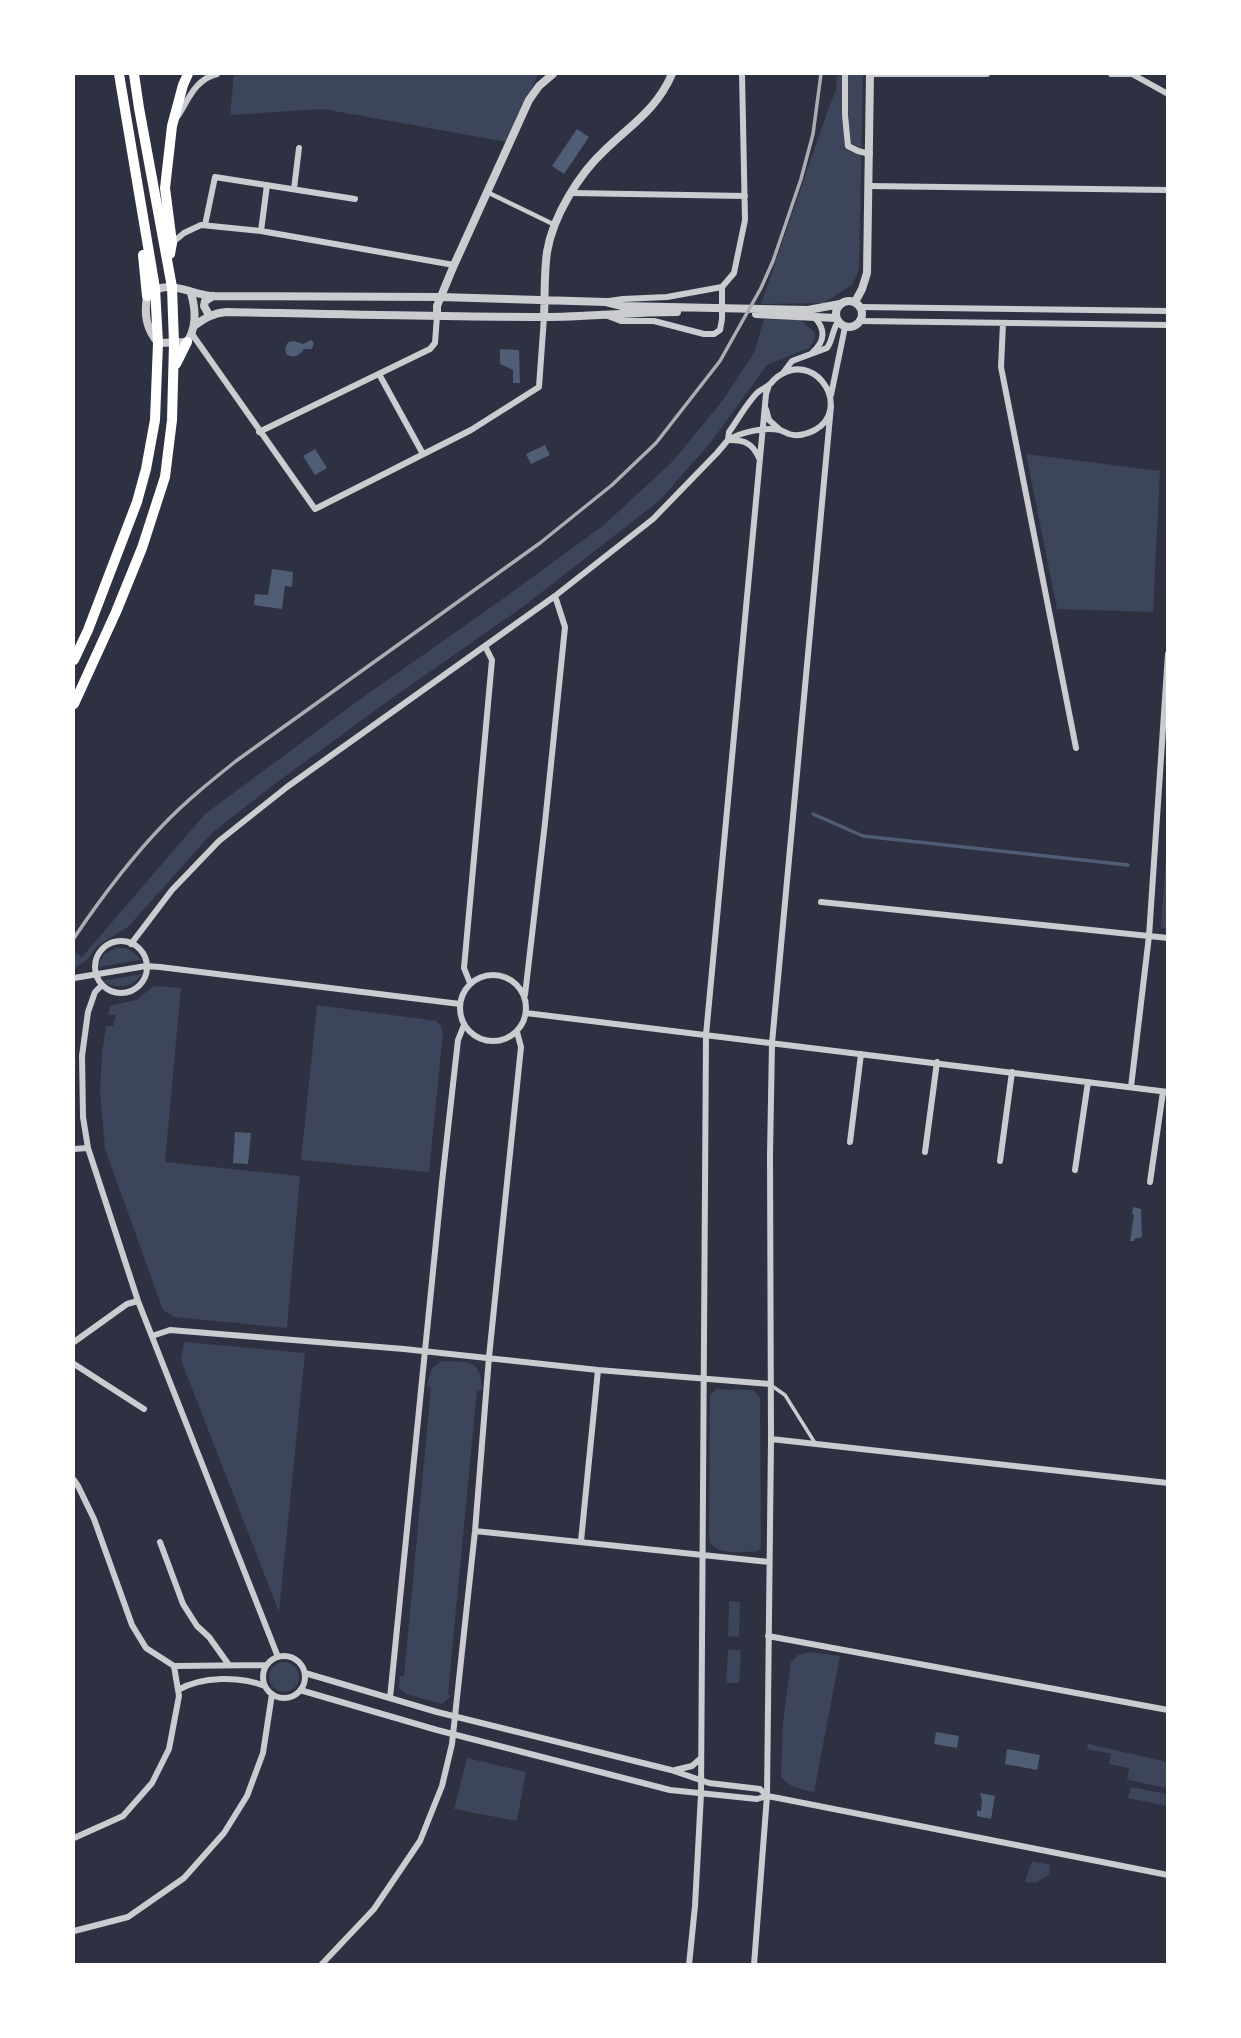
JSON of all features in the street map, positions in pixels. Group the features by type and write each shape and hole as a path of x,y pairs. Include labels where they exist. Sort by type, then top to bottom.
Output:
{"main road":[{"path":"74,660 114,565 143,480 155,420 158,344 119,74"},
{"path":"74,704 142,548 165,477 172,420 172,287 134,74"},
{"path":"169,265 172,243 165,188 172,126 188,74"},
{"path":"150,333 158,363"},
{"path":"174,368 191,334"}],"street":[{"path":"172,126 196,86 207,76 217,74"},
{"path":"259,432 430,349 435,343 437,306 454,265 529,100 539,86 553,74"},
{"path":"191,293 194,303 191,334 315,509 471,430 539,387 548,250 558,217 584,172 604,150 648,112 666,89 672,74"},
{"path":"742,74 744,220 734,273 722,287 667,297 606,302 441,297 213,296 172,287 151,292 146,321 150,333 158,344 174,344 191,334 209,315 216,312 544,317 622,312 709,312 812,316 853,326 860,321 1167,325"},
{"path":"845,74 848,146 858,152 870,154"},
{"path":"860,321 862,314 858,304 867,273 870,74 987,74"},
{"path":"1111,74 1132,74 1167,94"},
{"path":"294,189 299,148"},
{"path":"205,225 215,177 355,199"},
{"path":"261,231 267,185"},
{"path":"869,186 1167,190"},
{"path":"488,191 555,225"},
{"path":"572,193 745,196"},
{"path":"172,243 184,233 205,225 261,231 454,265"},
{"path":"606,315 621,321 654,321 704,334 714,334 720,330 722,319 722,287"},
{"path":"209,315 204,306 205,301 213,296"},
{"path":"606,302 622,306 808,310 847,301 858,304 1167,311"},
{"path":"754,1965 767,1796 772,1043 840,322 836,310 840,304"},
{"path":"809,355 819,347 823,339 822,328 812,316"},
{"path":"728,440 729,432 758,392 783,373 792,362 827,348 831,343 833,329 840,322"},
{"path":"1003,323 1001,367 1076,748"},
{"path":"783,373 805,370 816,374 825,383 831,397"},
{"path":"379,374 423,454"},
{"path":"689,1965 701,1794 706,1035 766,394 769,385"},
{"path":"765,407 769,419 780,430 790,435 803,435 818,429 827,419 831,407"},
{"path":"131,944 172,890 219,841 287,787 555,596 653,519 728,440 739,434 780,430"},
{"path":"728,440 743,440 755,449 760,461"},
{"path":"525,995 511,979 501,975 480,977 470,983 461,996 460,1014 464,1025 479,1038 499,1041 517,1032 526,1013 525,995 565,627 555,596"},
{"path":"470,983 464,968 492,660 485,646"},
{"path":"1131,1087 1149,936 1167,654"},
{"path":"821,902 1167,937"},
{"path":"115,942 131,944 142,953 146,966 142,981 131,991 115,993 102,985 96,974 96,958 115,942"},
{"path":"74,978 146,966 460,1004"},
{"path":"102,985 94,992 88,1012 82,1056 83,1117 88,1148 138,1301 278,1657"},
{"path":"526,1013 1165,1092 1150,1182"},
{"path":"390,1698 457,1049 464,1025"},
{"path":"321,1965 374,1909 420,1841 442,1786 453,1734 521,1047 517,1032"},
{"path":"850,1142 861,1054"},
{"path":"925,1152 937,1062"},
{"path":"1000,1161 1012,1072"},
{"path":"1075,1170 1088,1082"},
{"path":"74,1149 88,1148"},
{"path":"74,1342 127,1304 138,1301"},
{"path":"152,1336 170,1330 769,1384"},
{"path":"74,1364 144,1409"},
{"path":"581,1541 598,1370"},
{"path":"771,1439 1167,1483"},
{"path":"74,1480 94,1519 132,1625 146,1648 174,1666 267,1665 278,1657 292,1657 305,1672 300,1690 284,1698 272,1694 263,1679 267,1665"},
{"path":"475,1531 769,1562"},
{"path":"160,1542 189,1615 229,1665"},
{"path":"768,1636 1167,1710"},
{"path":"74,1838 123,1816 152,1783 169,1749 178,1690 174,1666"},
{"path":"305,1672 455,1716 671,1770 701,1781 760,1789 767,1796"},
{"path":"178,1690 190,1683 209,1680 253,1681 265,1686"},
{"path":"300,1690 453,1734 670,1790 757,1799 767,1796 1167,1875"},
{"path":"74,1931 128,1917 184,1878 224,1833 247,1796 263,1753 272,1694"},
{"path":"671,1770 692,1766 701,1758"}],"lane":[{"path":"769,1384 785,1395 816,1445"}],"shaded area":[{"path":"234,74 538,74 507,142 323,109 230,115"},
{"path":"837,74 863,74 859,269 852,285 824,303 761,304 836,90"},
{"path":"577,129 589,137 564,174 552,166"},
{"path":"764,319 801,320 815,333 815,339 809,348 767,365 711,442 659,501 524,606 388,701 212,833 128,927 97,946 88,959 74,969 76,953 82,957 205,814 604,525 673,461 723,400 754,353"},
{"path":"311,340 314,343 312,349 304,349 295,356 287,355 285,349 288,342 303,344"},
{"path":"500,349 519,350 520,383 513,383 513,370 500,364"},
{"path":"545,445 550,455 531,464 526,454"},
{"path":"315,449 327,468 315,475 303,456"},
{"path":"1026,454 1160,471 1153,612 1057,609"},
{"path":"272,569 293,572 292,587 285,586 282,609 254,605 255,594 268,595"},
{"path":"1167,840 1167,928 1161,928"},
{"path":"116,948 130,950 141,960 97,967 104,954"},
{"path":"142,974 129,985 112,985 101,981"},
{"path":"154,986 181,988 165,1162 300,1176 287,1328 174,1317 163,1310 105,1149 100,1091 106,1026 113,1026 116,1015 108,1015 110,1006 136,1000"},
{"path":"317,1005 436,1021 441,1026 443,1032 429,1172 301,1160"},
{"path":"235,1132 251,1133 248,1164 233,1163"},
{"path":"1133,1207 1141,1209 1142,1237 1130,1241 1134,1215"},
{"path":"184,1342 305,1353 279,1612 181,1360"},
{"path":"442,1361 466,1362 476,1367 482,1390 477,1390 448,1694 451,1696 442,1704 406,1694 399,1688 400,1676 404,1676 431,1387 427,1385 432,1368"},
{"path":"716,1389 753,1390 760,1398 761,1544 760,1549 755,1552 723,1551 712,1546 709,1541 710,1395"},
{"path":"729,1601 740,1602 739,1637 728,1636"},
{"path":"728,1650 741,1650 739,1683 726,1683"},
{"path":"810,1652 840,1656 814,1792 792,1786 781,1777 783,1722 791,1662 798,1655"},
{"path":"284,1662 295,1666 299,1677 295,1688 284,1692 273,1688 269,1677 273,1666"},
{"path":"936,1732 959,1736 957,1748 934,1744"},
{"path":"1088,1744 1167,1762 1167,1788 1127,1780 1129,1768 1109,1764 1111,1754 1087,1749"},
{"path":"1007,1749 1040,1755 1037,1770 1005,1764"},
{"path":"467,1758 526,1772 517,1821 454,1809"},
{"path":"1131,1787 1167,1794 1167,1806 1128,1798"},
{"path":"980,1793 995,1796 991,1819 977,1816 977,1810 981,1811"},
{"path":"1032,1861 1050,1865 1049,1875 1035,1883 1025,1882"}],"waterway":[{"path":"813,814 863,836 1128,865"}],"railway":[{"path":"74,938 139,851 199,791 236,761 540,543 612,485 656,443 720,361 761,288 801,179 813,134 821,74"}]}
